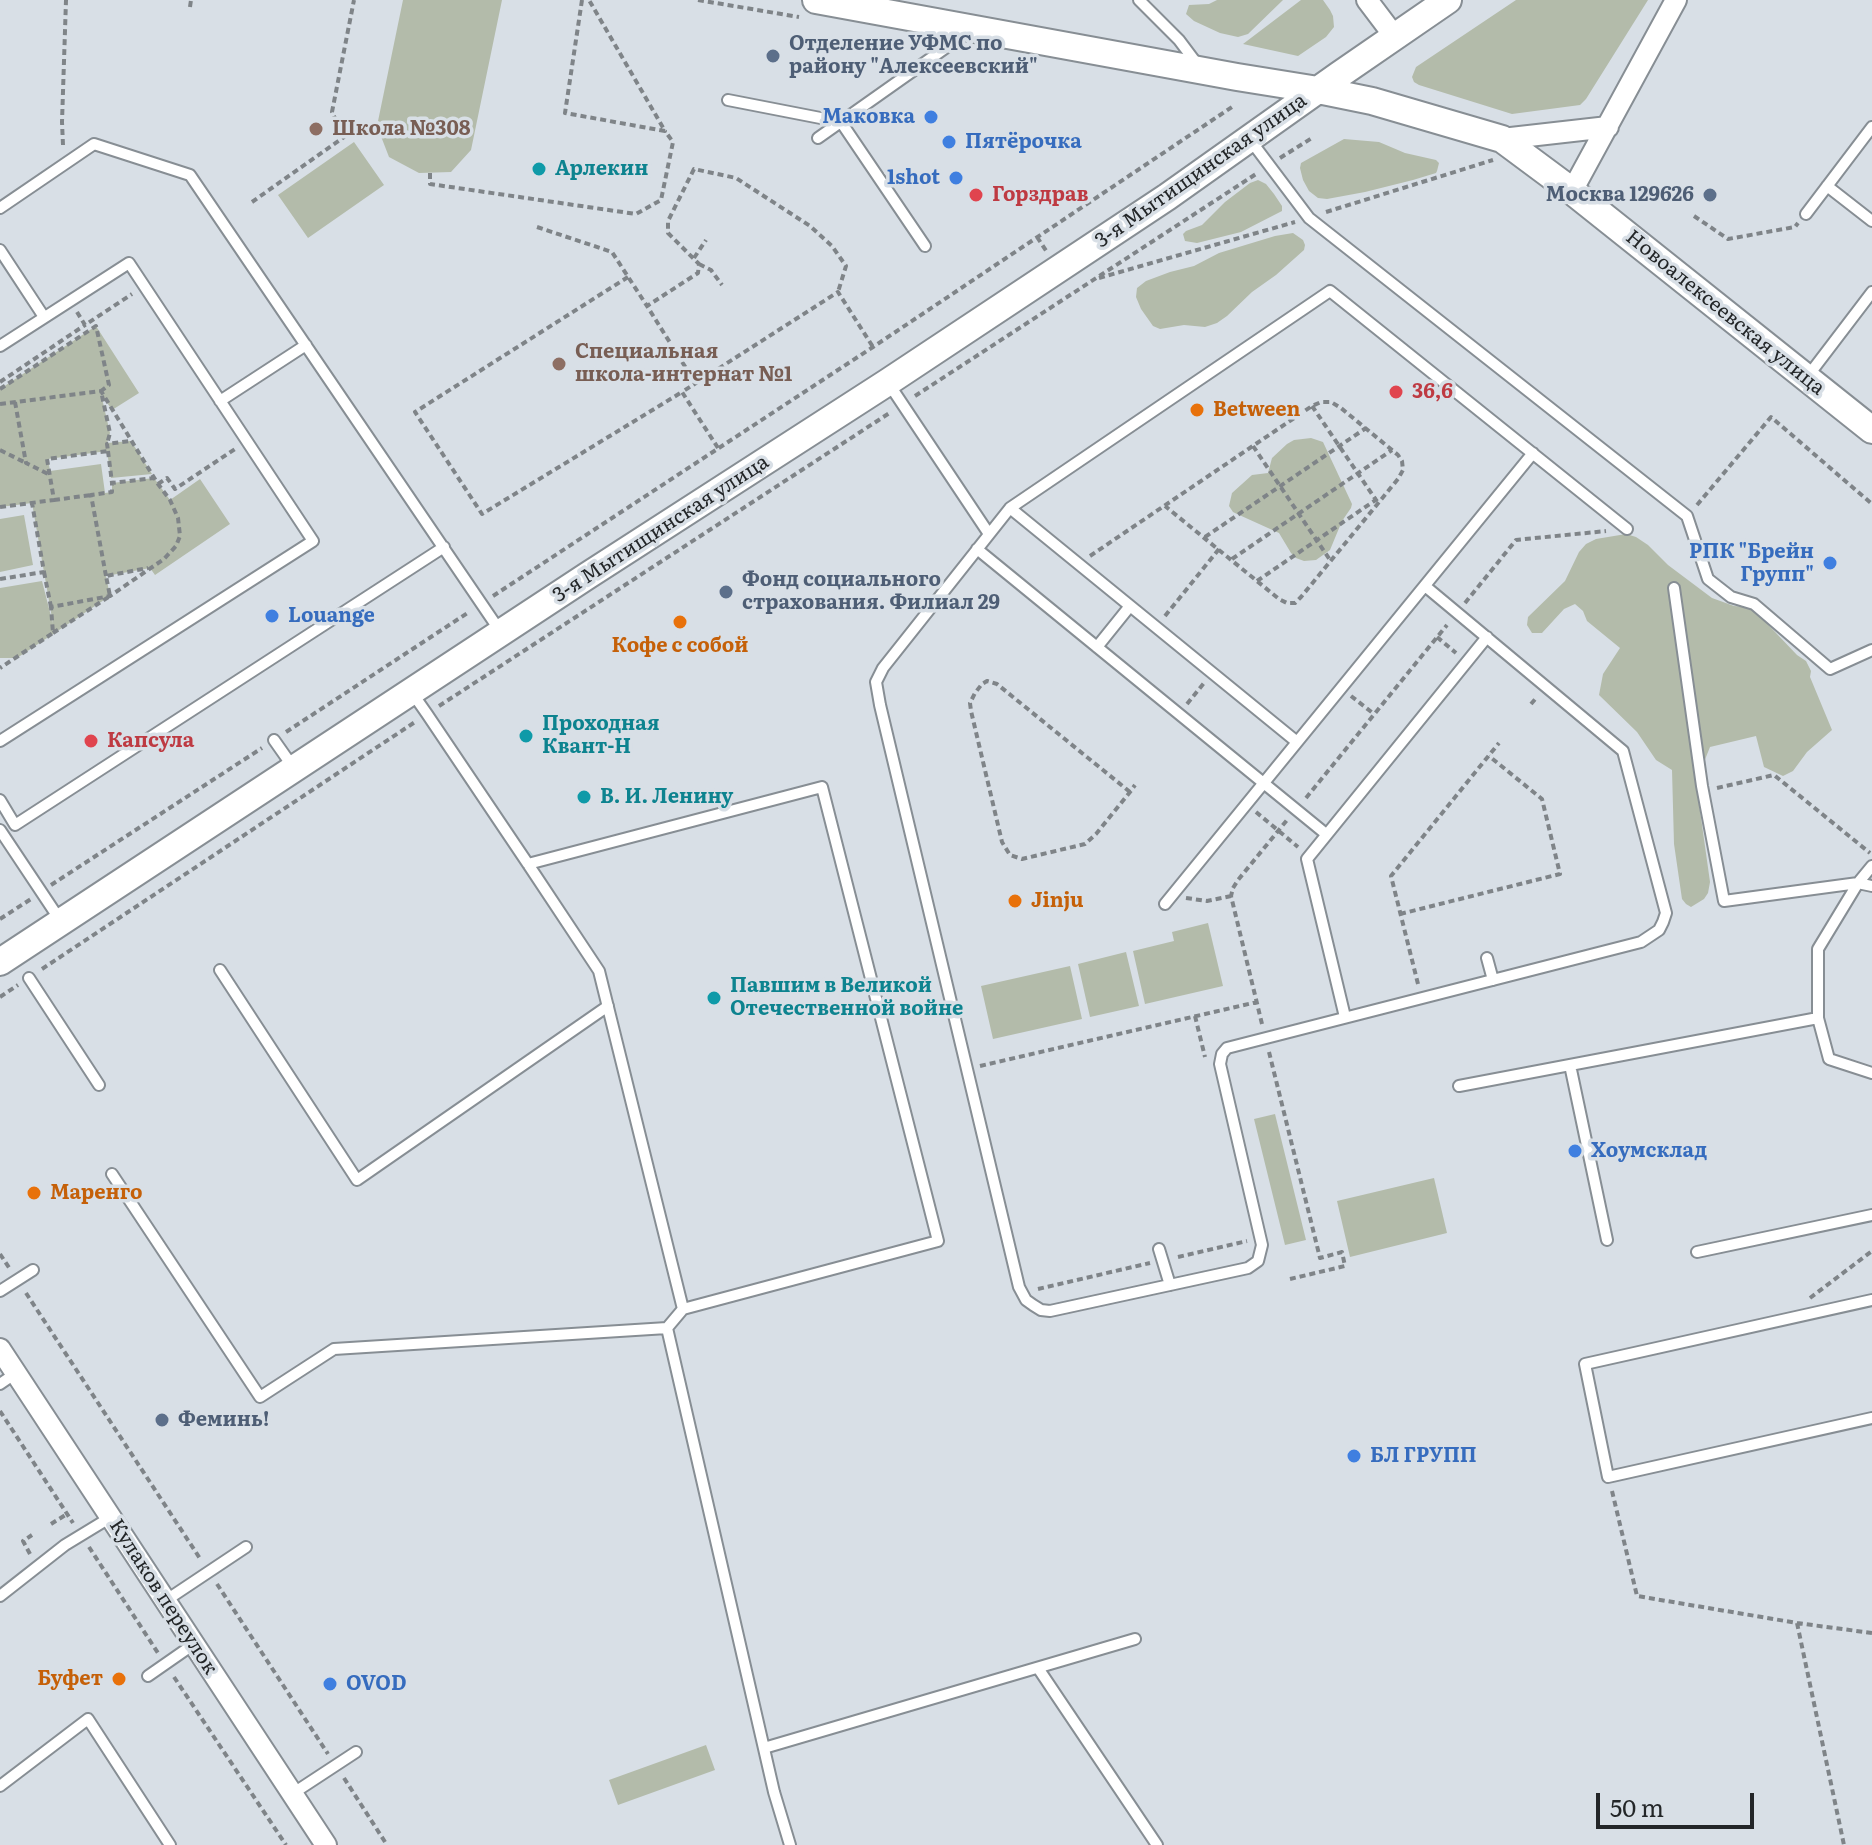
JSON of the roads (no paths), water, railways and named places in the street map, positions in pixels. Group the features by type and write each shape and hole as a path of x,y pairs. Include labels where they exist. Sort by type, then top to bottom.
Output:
{"street":[{"name":"Новоалексеевская улица","path":"816,0 1318,90 1372,101 1502,139 1572,191 1872,430"},
{"path":"1367,0 1395,37"},
{"name":"3-я Мытищинская улица","path":"0,962 587,576 896,393 1167,197 1448,0"},
{"path":"1572,191 1676,0"},
{"name":"Новоалексеевская улица","path":"1502,139 1608,127"},
{"name":"Кулаков переулок","path":"0,1349 8,1378 111,1517 326,1845"}],"lane":[{"path":"1139,0 1179,40 1202,71"},
{"path":"818,138 973,29"},
{"path":"728,100 841,122 925,246"},
{"path":"1806,214 1872,127"},
{"path":"1249,140 1309,218 1687,516 1708,579 1731,597 1754,604 1830,669 1872,650"},
{"path":"0,208 94,144 190,175 502,633"},
{"path":"1827,186 1872,221"},
{"path":"0,250 44,317"},
{"path":"0,346 129,263 313,541 0,741"},
{"path":"1425,586 1623,751 1666,913 1659,930 1641,942 1227,1048 1220,1059 1262,1245 1258,1261 1248,1268 1050,1311 1041,1310 1026,1300 1019,1287 877,689 878,675 883,668 1010,508 1330,291 1627,529"},
{"path":"1806,378 1872,292"},
{"path":"220,401 306,345"},
{"path":"896,393 989,534"},
{"path":"1165,904 1533,453"},
{"path":"1010,508 1297,742"},
{"path":"0,800 15,825 444,547"},
{"path":"977,549 1326,834"},
{"path":"1674,588 1703,791 1724,901 1858,883 1872,886"},
{"path":"1097,647 1130,606"},
{"path":"1345,1017 1306,863 1309,855 1487,637"},
{"path":"412,692 599,971 683,1309"},
{"path":"274,740 294,769"},
{"path":"112,1174 260,1397 334,1349 667,1328 683,1309 938,1241 822,787 528,864"},
{"path":"2,836 61,921"},
{"path":"1872,866 1858,883 1818,949 1818,1018 1829,1059 1872,1073"},
{"path":"1487,958 1493,980"},
{"path":"220,970 357,1180 608,1006"},
{"path":"29,978 99,1085"},
{"path":"1459,1086 1818,1018"},
{"path":"1570,1065 1607,1240"},
{"path":"1697,1252 1872,1215"},
{"path":"1161,1255 1170,1285"},
{"path":"0,1291 33,1270"},
{"path":"1872,1300 1585,1364 1608,1477 1872,1418"},
{"path":"667,1328 774,1792 790,1845"},
{"path":"0,1596 81,1535 111,1517"},
{"path":"165,1601 246,1547"},
{"path":"764,1748 1135,1639"},
{"path":"148,1676 194,1644"},
{"path":"1038,1668 1157,1845"},
{"path":"0,1786 92,1716 170,1845"},
{"path":"292,1794 356,1752"}],"place":[{"name":"Отделение УФМС по району \"Алексеевский\"","path":"773,56"},
{"name":"Маковка","path":"931,117"},
{"name":"Школа №308","path":"316,129"},
{"name":"Пятёрочка","path":"949,142"},
{"name":"Арлекин","path":"539,169"},
{"name":"1shot","path":"956,178"},
{"name":"Горздрав","path":"976,195"},
{"name":"Москва 129626","path":"1710,195"},
{"name":"Специальная школа-интернат №1","path":"559,364"},
{"name":"36,6","path":"1396,392"},
{"name":"Between","path":"1197,410"},
{"name":"РПК \"Брейн Групп\"","path":"1830,563"},
{"name":"Фонд социального страхования. Филиал 29","path":"726,592"},
{"name":"Louange","path":"272,616"},
{"name":"Кофе с собой","path":"680,622"},
{"name":"Проходная Квант-Н","path":"526,736"},
{"name":"Капсула","path":"91,741"},
{"name":"В. И. Ленину","path":"584,797"},
{"name":"Jinju","path":"1015,901"},
{"name":"Павшим в Великой Отечественной войне","path":"714,998"},
{"name":"Хоумсклад","path":"1575,1151"},
{"name":"Маренго","path":"34,1193"},
{"name":"Феминь!","path":"162,1420"},
{"name":"БЛ ГРУПП","path":"1354,1456"},
{"name":"Буфет","path":"119,1679"},
{"name":"OVOD","path":"330,1684"}]}
